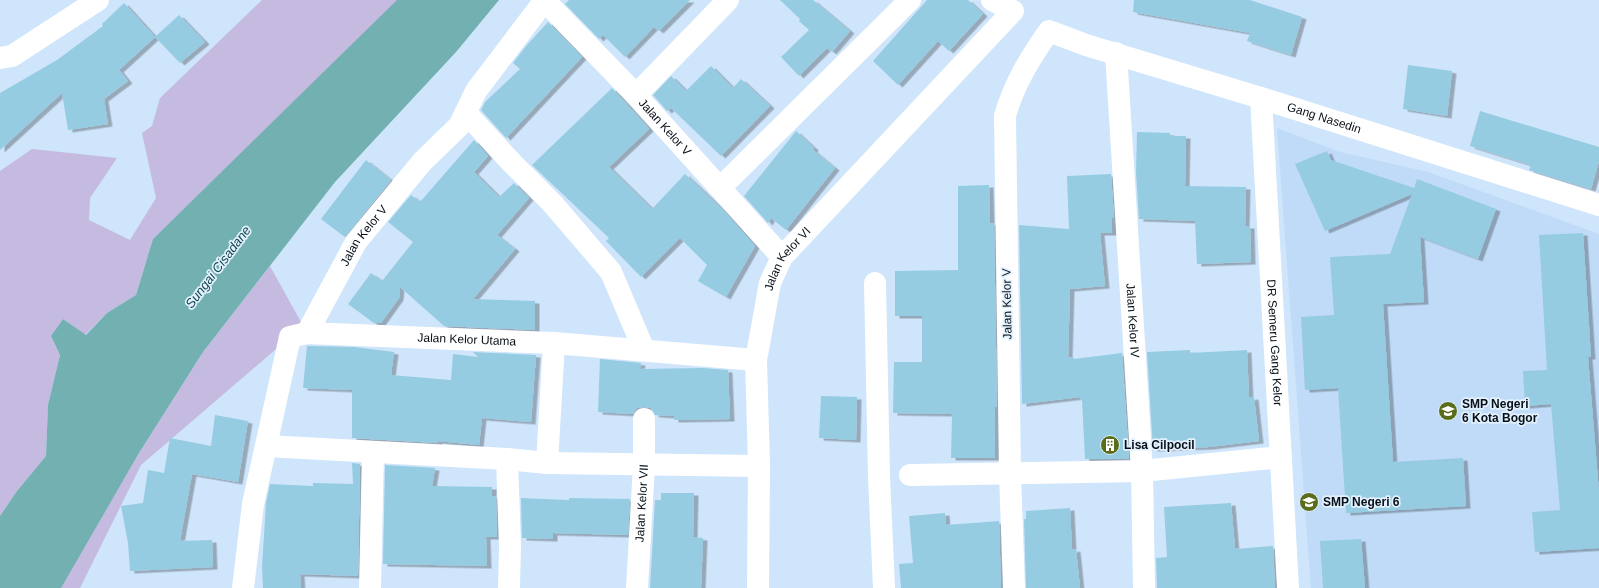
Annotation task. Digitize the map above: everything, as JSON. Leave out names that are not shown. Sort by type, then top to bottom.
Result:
[{"type":"street","points":[[0,58],[12,56],[98,0]]},
{"type":"street","name":"Jalan Kelor V","points":[[307,333],[356,242],[422,162],[459,126],[476,91],[545,0],[636,95],[782,257]]},
{"type":"street","points":[[636,95],[728,0]]},
{"type":"street","points":[[720,188],[910,0]]},
{"type":"street","name":"Jalan Kelor VI","points":[[758,588],[759,466],[756,360],[770,284],[782,257],[1013,11],[992,0]]},
{"type":"street","name":"Jalan Kelor V","points":[[1014,588],[1010,474],[1004,116],[1010,96],[1028,61],[1049,31]]},
{"type":"street","name":"Gang Nasedin","points":[[1049,31],[1086,45],[1261,98],[1599,205]]},
{"type":"street","name":"Jalan Kelor IV","points":[[1116,53],[1142,471],[1144,588]]},
{"type":"street","name":"DR Semeru Gang Kelor","points":[[1261,98],[1288,588]]},
{"type":"street","points":[[466,114],[552,203],[610,272],[644,350]]},
{"type":"street","points":[[875,283],[879,477],[884,588]]},
{"type":"street","name":"Jalan Kelor Utama","points":[[243,588],[252,504],[290,337],[307,333],[554,343],[756,360]]},
{"type":"street","points":[[547,463],[554,343]]},
{"type":"street","name":"Jalan Kelor VII","points":[[637,588],[644,465],[644,419]]},
{"type":"street","points":[[266,446],[507,459],[547,463],[759,466]]},
{"type":"street","points":[[370,588],[373,452]]},
{"type":"street","points":[[910,475],[1142,471],[1281,457]]},
{"type":"street","points":[[507,459],[510,547],[509,588]]},
{"type":"shaded area","points":[[262,0],[398,0],[153,239],[136,295],[107,313],[85,335],[63,319],[51,336],[60,355],[48,405],[46,456],[17,491],[0,516],[0,171],[32,149],[117,158],[90,198],[89,220],[130,240],[156,198],[142,133],[152,126],[160,98]]},
{"type":"shaded area","name":"SMP Negeri 6 Kota Bogor","points":[[1277,128],[1340,152],[1428,172],[1599,234],[1599,588],[1311,588]]},
{"type":"shaded area","points":[[270,266],[307,333],[290,337],[141,465],[80,588],[60,588],[139,453],[203,352]]},
{"type":"water","points":[[397,0],[499,0],[456,52],[335,182],[203,352],[139,453],[61,588],[0,588],[0,516],[17,491],[46,456],[48,405],[60,355],[51,336],[63,319],[86,335],[107,313],[136,295],[153,239]]},
{"type":"building","points":[[569,0],[690,0],[659,31],[654,27],[625,57],[603,35],[599,39],[565,4]]},
{"type":"building","points":[[780,0],[813,0],[850,31],[832,52],[827,48],[799,76],[781,57],[809,30]]},
{"type":"building","points":[[927,0],[968,0],[983,14],[949,51],[938,41],[898,85],[873,61]]},
{"type":"building","points":[[1134,0],[1250,0],[1302,17],[1291,55],[1247,41],[1250,33],[1133,12]]},
{"type":"building","points":[[124,3],[155,37],[119,70],[128,81],[104,99],[108,124],[68,130],[62,93],[0,150],[0,93],[57,60],[103,26],[102,24]]},
{"type":"building","points":[[179,15],[205,42],[180,63],[155,37]]},
{"type":"building","points":[[548,22],[582,57],[506,138],[481,110],[485,102],[520,69],[513,63]]},
{"type":"building","points":[[1408,65],[1452,71],[1447,116],[1403,109]]},
{"type":"building","points":[[711,66],[733,88],[741,79],[770,106],[721,156],[671,108],[667,111],[653,95],[671,76],[686,91]]},
{"type":"building","points":[[612,88],[649,129],[609,167],[652,209],[685,174],[725,212],[755,246],[726,297],[698,281],[707,265],[680,238],[641,277],[606,241],[609,238],[532,165]]},
{"type":"building","points":[[1480,111],[1599,147],[1599,161],[1591,189],[1529,170],[1531,165],[1470,146]]},
{"type":"building","points":[[796,131],[814,148],[813,150],[835,168],[786,230],[771,218],[768,223],[744,196]]},
{"type":"building","points":[[1137,132],[1170,133],[1170,136],[1186,136],[1185,186],[1246,187],[1245,226],[1250,226],[1251,262],[1197,264],[1195,221],[1139,219],[1136,172]]},
{"type":"building","points":[[474,140],[488,156],[474,172],[499,197],[514,183],[529,198],[497,235],[515,249],[473,299],[535,301],[535,330],[444,326],[400,287],[399,298],[381,323],[374,323],[348,304],[371,273],[382,281],[413,242],[388,222],[411,195],[420,202]]},
{"type":"building","points":[[1327,151],[1331,160],[1414,188],[1417,179],[1496,209],[1478,259],[1420,237],[1424,302],[1383,304],[1393,462],[1463,458],[1466,506],[1346,513],[1338,388],[1305,390],[1301,317],[1334,315],[1330,257],[1390,254],[1412,194],[1325,231],[1295,164]]},
{"type":"building","points":[[366,160],[391,180],[345,237],[321,219]]},
{"type":"building","points":[[1111,174],[1114,218],[1112,218],[1112,233],[1100,233],[1105,286],[1070,289],[1068,358],[1073,357],[1074,359],[1122,353],[1129,459],[1085,459],[1082,399],[1080,399],[1080,397],[1022,404],[1019,225],[1069,229],[1067,176]]},
{"type":"building","points":[[989,185],[990,223],[994,223],[997,407],[995,407],[995,458],[951,458],[952,414],[893,413],[894,362],[922,362],[922,316],[895,316],[895,271],[958,270],[958,186]]},
{"type":"building","points":[[1583,233],[1591,357],[1588,357],[1599,493],[1599,548],[1535,552],[1532,512],[1560,510],[1551,404],[1525,406],[1523,371],[1547,370],[1539,235]]},
{"type":"building","points":[[307,346],[354,347],[394,352],[391,375],[451,380],[453,354],[478,357],[473,352],[536,355],[531,422],[482,418],[479,445],[438,441],[438,443],[352,438],[352,390],[303,388]]},
{"type":"building","points":[[1190,350],[1190,353],[1247,350],[1249,398],[1254,397],[1259,441],[1209,447],[1153,449],[1147,352]]},
{"type":"building","points":[[600,359],[641,363],[640,369],[703,368],[728,370],[730,419],[674,420],[674,416],[655,415],[651,408],[644,407],[637,408],[633,414],[598,412]]},
{"type":"building","points":[[821,396],[857,397],[856,440],[819,438]]},
{"type":"building","points":[[215,415],[248,421],[238,482],[192,474],[180,541],[212,540],[213,567],[130,571],[128,543],[121,506],[143,503],[148,470],[164,473],[170,438],[211,446]]},
{"type":"building","points":[[352,463],[360,464],[358,576],[300,574],[301,588],[263,588],[262,567],[266,503],[270,484],[313,486],[313,483],[353,484]]},
{"type":"building","points":[[385,465],[435,468],[432,486],[492,487],[492,496],[496,497],[497,537],[486,537],[487,566],[383,564]]},
{"type":"building","points":[[661,493],[694,493],[693,537],[703,538],[701,588],[650,588],[655,500],[661,500]]},
{"type":"building","points":[[521,498],[569,500],[569,498],[630,499],[628,535],[553,533],[553,539],[522,538]]},
{"type":"building","points":[[1231,503],[1235,549],[1273,546],[1275,588],[1157,588],[1156,558],[1167,557],[1164,507]]},
{"type":"building","points":[[1070,508],[1072,550],[1076,549],[1080,588],[1026,588],[1024,519],[1026,519],[1026,511]]},
{"type":"building","points":[[945,513],[946,525],[999,521],[1001,588],[901,588],[899,564],[913,563],[909,516]]},
{"type":"building","points":[[1361,539],[1365,588],[1323,588],[1320,541]]},
{"type":"waterway","name":"Sungai Cisadane","points":[[293,170],[335,116],[453,0]]},
{"type":"place","name":"SMP Negeri 6 Kota Bogor","points":[[1448,411]]},
{"type":"place","name":"Lisa Cilpocil","points":[[1110,445]]},
{"type":"place","name":"SMP Negeri 6","points":[[1309,502]]}]
